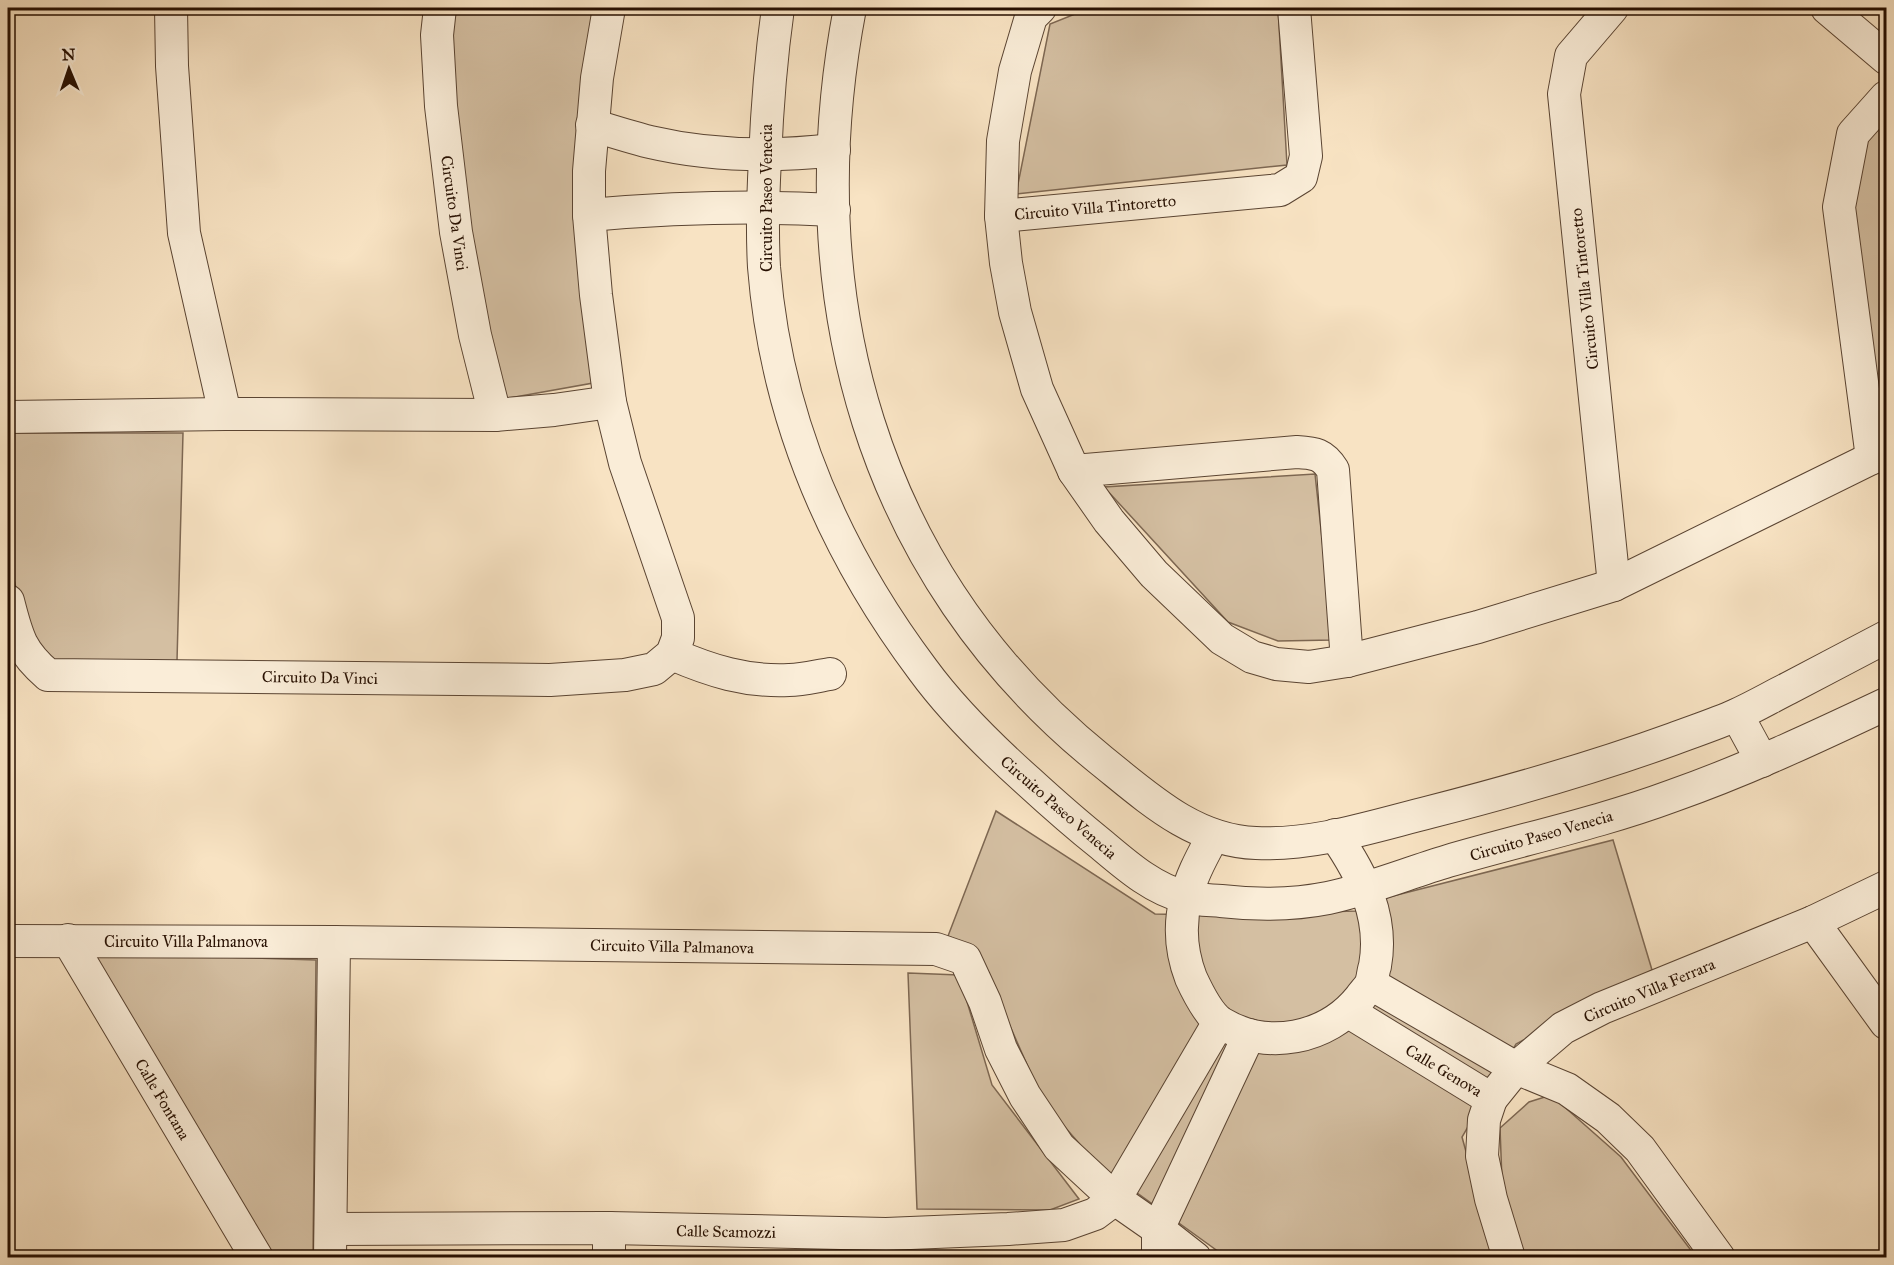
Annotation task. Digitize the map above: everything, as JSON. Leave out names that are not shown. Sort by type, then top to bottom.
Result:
[{"type":"street","points":[[171,8],[172,66],[184,233],[225,414]]},
{"type":"street","name":"Circuito Da Vinci","points":[[440,8],[437,35],[441,106],[456,232],[475,334],[495,415]]},
{"type":"street","points":[[609,8],[597,78],[589,171],[589,215],[596,295],[610,402],[625,463],[678,618],[678,638],[672,654],[710,670],[749,679],[790,680],[830,674]]},
{"type":"street","name":"Circuito Paseo Venecia","points":[[778,8],[767,99],[763,207],[766,277],[773,333],[787,401],[803,452],[834,528],[881,612],[925,674],[984,741],[1061,812],[1128,866],[1157,886],[1186,897],[1274,904],[1325,898],[1366,888],[1449,861],[1567,829],[1670,797],[1762,761],[1887,704]]},
{"type":"street","points":[[850,8],[839,82],[834,150],[834,210],[839,293],[848,350],[865,416],[894,494],[947,592],[982,641],[1031,698],[1077,741],[1175,818],[1213,836],[1252,843],[1290,842],[1335,835],[1518,790],[1624,756],[1737,715],[1887,638]]},
{"type":"street","name":"Circuito Villa Tintoretto","points":[[1040,8],[1031,17],[1016,71],[1004,141],[1001,216],[1015,312],[1037,389],[1074,471],[1109,521],[1154,574],[1222,639],[1252,657],[1276,664],[1309,667],[1347,661],[1478,627],[1614,585],[1880,453],[1839,207],[1853,134],[1887,97]]},
{"type":"street","name":"Circuito Villa Tintoretto","points":[[1001,216],[1280,190],[1301,177],[1306,156],[1294,8]]},
{"type":"street","name":"Circuito Villa Tintoretto","points":[[1612,8],[1571,56],[1564,94],[1614,585]]},
{"type":"street","points":[[1827,8],[1887,58]]},
{"type":"street","points":[[592,125],[650,142],[707,151],[765,155],[834,150]]},
{"type":"street","points":[[589,215],[662,209],[763,207],[834,210]]},
{"type":"street","points":[[8,417],[225,414],[495,415],[610,402]]},
{"type":"street","points":[[1074,471],[1297,452],[1316,453],[1326,459],[1333,470],[1347,661]]},
{"type":"street","name":"Circuito Da Vinci","points":[[8,601],[18,639],[31,660],[48,675],[550,680],[625,675],[654,669],[672,654]]},
{"type":"street","points":[[1737,715],[1762,761]]},
{"type":"street","points":[[1213,836],[1186,897],[1181,935],[1185,963],[1197,993],[1219,1022],[1249,1035],[1275,1039],[1302,1036],[1327,1027],[1349,1012],[1371,984],[1378,951],[1376,922],[1366,888],[1354,863],[1335,835]]},
{"type":"street","name":"Circuito Villa Ferrara","points":[[1491,1099],[1516,1068],[1563,1028],[1602,1008],[1813,922],[1887,887]]},
{"type":"street","points":[[1813,922],[1887,1023]]},
{"type":"street","name":"Calle Fontana","points":[[68,940],[258,1257]]},
{"type":"street","name":"Circuito Villa Palmanova","points":[[8,941],[334,942],[936,949],[950,952],[965,959],[985,1002],[1001,1049],[1025,1096],[1059,1147],[1158,1243],[1195,1257]]},
{"type":"street","points":[[331,1243],[334,942]]},
{"type":"street","points":[[1371,984],[1516,1068],[1567,1089],[1608,1118],[1640,1149],[1719,1257]]},
{"type":"street","name":"Calle Genova","points":[[1349,1012],[1491,1099],[1484,1120],[1482,1156],[1491,1199],[1509,1257]]},
{"type":"street","points":[[1115,1199],[1219,1022]]},
{"type":"street","points":[[1158,1243],[1249,1035]]},
{"type":"street","name":"Calle Scamozzi","points":[[331,1243],[886,1246],[1008,1229],[1064,1225],[1095,1214],[1115,1199]]},
{"type":"shaded area","points":[[455,8],[595,8],[593,383],[504,399],[468,226],[450,50]]},
{"type":"shaded area","points":[[1090,8],[1278,8],[1287,165],[1016,194],[1050,24]]},
{"type":"shaded area","points":[[1886,120],[1886,429],[1881,433],[1851,208],[1861,146]]},
{"type":"shaded area","points":[[8,433],[183,433],[177,661],[51,664],[27,634],[8,555]]},
{"type":"shaded area","points":[[1315,474],[1333,640],[1278,641],[1228,622],[1104,487]]},
{"type":"shaded area","points":[[996,811],[1155,914],[1357,911],[1389,897],[1613,840],[1652,970],[1516,1044],[1462,1137],[1495,1257],[1226,1257],[1097,1164],[1044,1103],[976,949],[948,936]]},
{"type":"shaded area","points":[[94,953],[316,960],[313,1257],[272,1257]]},
{"type":"shaded area","points":[[908,973],[959,975],[992,1085],[1079,1199],[1050,1210],[917,1209]]},
{"type":"shaded area","points":[[1551,1095],[1621,1157],[1696,1257],[1524,1257],[1503,1207],[1500,1128],[1529,1102]]}]
